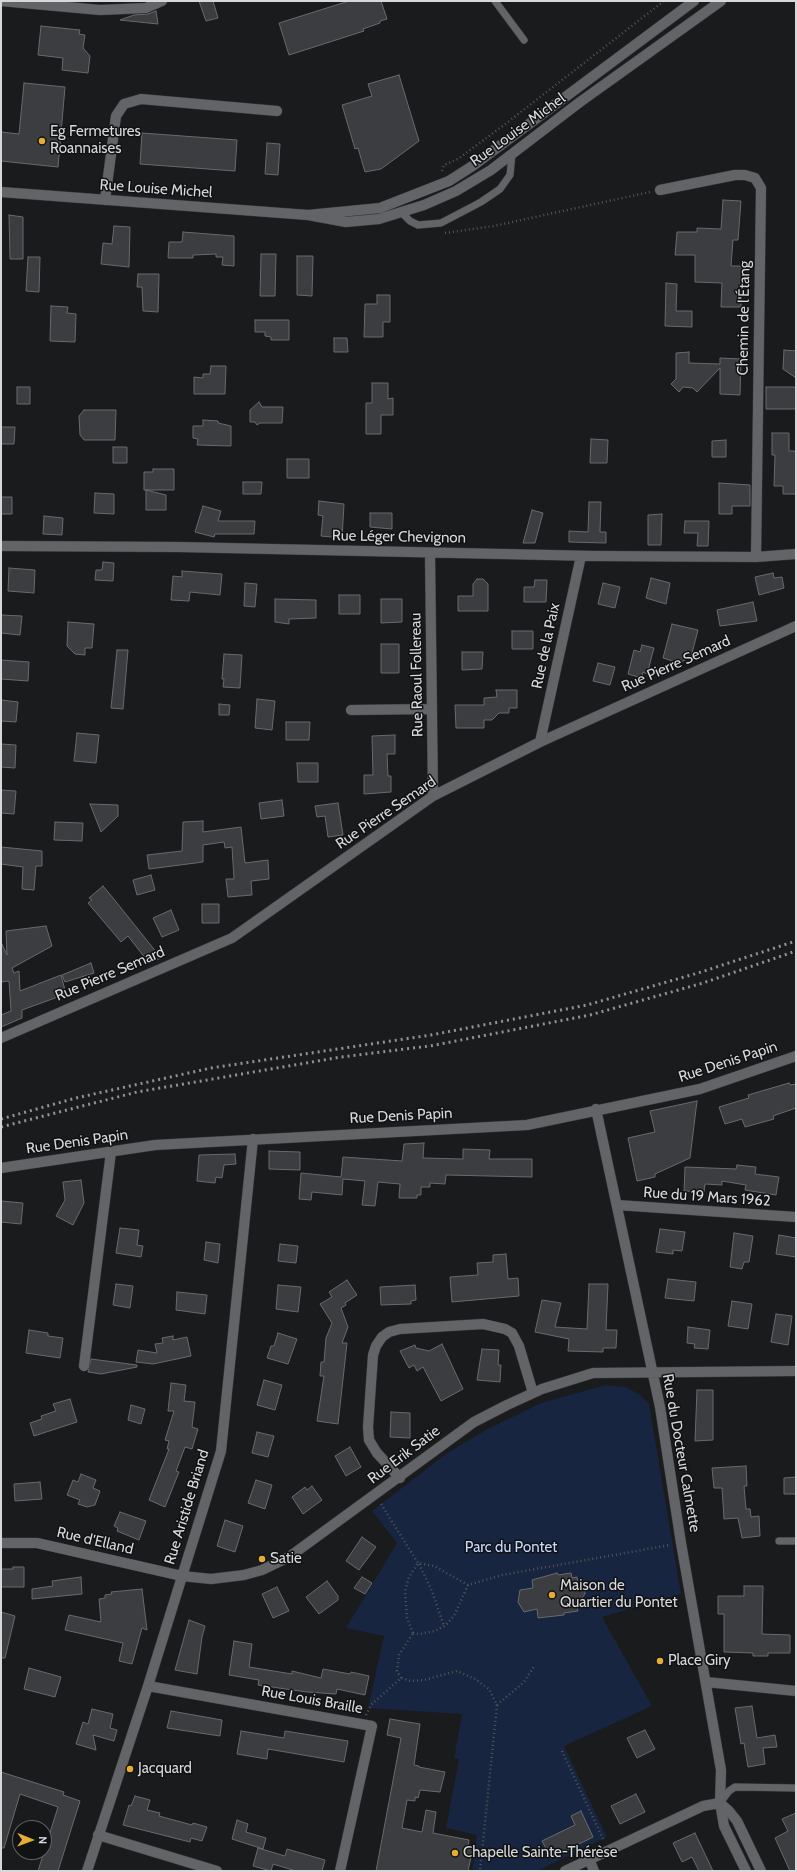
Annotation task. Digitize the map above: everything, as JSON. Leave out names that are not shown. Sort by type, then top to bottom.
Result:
[{"type":"street","points":[[1,1],[100,10],[146,8],[162,1]]},
{"type":"street","name":"Rue Louise Michel","points":[[308,215],[380,208],[448,181],[474,165],[694,1]]},
{"type":"street","name":"Rue Louise Michel","points":[[1,192],[308,215],[346,222],[379,219],[402,213],[456,191],[491,170],[586,98],[720,1]]},
{"type":"street","points":[[105,200],[116,116],[124,104],[141,100],[277,111]]},
{"type":"street","name":"Chemin de l'Étang","points":[[660,190],[735,175],[745,175],[755,178],[761,188],[756,557]]},
{"type":"street","name":"Rue Léger Chevignon","points":[[1,546],[179,546],[581,556],[756,557],[796,554]]},
{"type":"street","name":"Rue Raoul Follereau","points":[[430,553],[433,796]]},
{"type":"street","name":"Rue de la Paix","points":[[540,742],[581,556]]},
{"type":"street","name":"Rue Pierre Semard","points":[[1,1038],[232,938],[433,796],[540,742],[796,626]]},
{"type":"street","points":[[351,710],[432,709]]},
{"type":"street","name":"Rue Denis Papin","points":[[1,1168],[155,1145],[527,1124],[596,1109],[700,1090],[796,1056]]},
{"type":"street","name":"Rue du Docteur Calmette","points":[[596,1109],[660,1407],[681,1543],[721,1770],[720,1804],[724,1826],[746,1871]]},
{"type":"street","name":"Rue Aristide Briand","points":[[87,1871],[148,1686],[221,1451],[253,1139]]},
{"type":"street","points":[[84,1366],[111,1152]]},
{"type":"street","name":"Rue du 19 Mars 1962","points":[[617,1205],[796,1218]]},
{"type":"street","points":[[400,1478],[377,1453],[369,1440],[368,1427],[373,1355],[376,1346],[382,1337],[389,1332],[400,1329],[484,1324],[505,1329],[512,1333],[519,1346],[533,1394]]},
{"type":"street","name":"Rue Erik Satie","points":[[182,1576],[211,1579],[224,1578],[262,1570],[290,1557],[400,1478],[474,1422],[533,1394],[593,1374],[796,1371]]},
{"type":"street","name":"Rue d'Elland","points":[[1,1543],[37,1543],[182,1576]]},
{"type":"street","points":[[706,1682],[796,1691]]},
{"type":"street","name":"Rue Louis Braille","points":[[148,1686],[372,1726],[340,1871]]},
{"type":"street","points":[[565,1871],[703,1806],[720,1804],[729,1811],[737,1821],[761,1871]]},
{"type":"street","points":[[98,1835],[217,1871]]},
{"type":"street","points":[[589,1859],[594,1871]]},
{"type":"lane","points":[[495,1],[524,40]]},
{"type":"lane","points":[[402,213],[410,222],[418,225],[441,223],[481,202],[500,190],[510,175],[512,154]]},
{"type":"lane","points":[[779,1542],[796,1540]]},
{"type":"lane","points":[[720,1804],[732,1788],[735,1787],[796,1788]]},
{"type":"path","points":[[375,1496],[418,1563],[432,1592],[444,1626]]},
{"type":"path","points":[[418,1563],[434,1566],[468,1585],[502,1574],[681,1543]]},
{"type":"path","points":[[413,1633],[407,1618],[404,1591],[409,1577],[418,1563]]},
{"type":"path","points":[[413,1633],[420,1634],[430,1632],[444,1626],[454,1616],[468,1585]]},
{"type":"path","points":[[413,1633],[399,1655],[397,1671],[401,1678],[411,1681],[424,1680],[457,1671],[476,1679],[489,1689],[497,1705],[480,1871]]},
{"type":"path","points":[[497,1705],[524,1682],[535,1665]]},
{"type":"path","points":[[364,1724],[367,1712],[372,1704],[401,1678]]},
{"type":"path","points":[[562,1751],[609,1850]]},
{"type":"green space","name":"Parc du Pontet","points":[[606,1385],[626,1387],[640,1395],[649,1404],[681,1594],[602,1617],[652,1706],[564,1746],[607,1837],[537,1871],[472,1871],[477,1835],[446,1828],[459,1759],[454,1758],[462,1714],[368,1708],[384,1636],[346,1628],[397,1543],[372,1511],[446,1454],[486,1430],[541,1403]]},
{"type":"building","points":[[199,1],[213,1],[218,18],[206,21]]},
{"type":"building","points":[[349,1],[381,1],[387,19],[363,29],[364,31],[289,55],[279,23]]},
{"type":"building","points":[[156,11],[158,24],[120,20],[134,15],[148,14]]},
{"type":"building","points":[[41,26],[80,30],[79,34],[85,35],[83,48],[90,56],[88,73],[62,70],[63,58],[38,55]]},
{"type":"building","points":[[399,75],[419,141],[381,169],[365,172],[358,148],[355,149],[342,105],[372,96],[368,84]]},
{"type":"building","points":[[24,83],[65,87],[58,167],[1,161],[1,132],[19,134]]},
{"type":"building","points":[[142,133],[237,140],[235,171],[140,164]]},
{"type":"building","points":[[267,143],[280,144],[278,175],[265,174]]},
{"type":"building","points":[[723,200],[741,201],[738,240],[733,240],[731,266],[742,266],[741,307],[721,307],[722,283],[695,282],[695,255],[675,255],[677,232],[697,232],[697,228],[721,229]]},
{"type":"building","points":[[9,215],[23,217],[23,259],[10,259]]},
{"type":"building","points":[[114,226],[130,227],[129,267],[101,264],[103,243],[112,244]]},
{"type":"building","points":[[183,232],[234,236],[234,266],[222,265],[223,257],[216,257],[216,254],[193,255],[193,258],[168,258],[169,242],[182,242]]},
{"type":"building","points":[[261,254],[276,254],[275,296],[260,296]]},
{"type":"building","points":[[297,256],[313,256],[312,296],[297,295]]},
{"type":"building","points":[[28,257],[40,257],[39,292],[26,291]]},
{"type":"building","points":[[138,274],[159,274],[158,312],[143,311],[142,287],[137,287]]},
{"type":"building","points":[[666,283],[677,284],[676,311],[692,311],[692,327],[665,326]]},
{"type":"building","points":[[377,295],[390,295],[390,322],[383,322],[383,337],[364,337],[365,304],[377,304]]},
{"type":"building","points":[[51,306],[68,307],[67,313],[76,314],[75,342],[50,341]]},
{"type":"building","points":[[255,320],[289,320],[289,340],[271,340],[271,337],[265,336],[265,332],[255,332]]},
{"type":"building","points":[[334,338],[347,338],[348,352],[334,352]]},
{"type":"building","points":[[784,350],[796,351],[796,378],[783,369]]},
{"type":"building","points":[[689,352],[689,363],[720,364],[720,358],[741,359],[740,395],[720,394],[720,368],[697,392],[693,388],[683,387],[679,392],[671,384],[676,379],[676,353]]},
{"type":"building","points":[[211,366],[226,366],[225,394],[194,394],[194,377],[203,378],[203,374],[210,374]]},
{"type":"building","points":[[372,383],[388,383],[388,399],[393,398],[393,415],[381,415],[381,434],[366,434],[366,403],[372,403]]},
{"type":"building","points":[[17,387],[30,387],[30,404],[17,404]]},
{"type":"building","points":[[766,387],[796,387],[796,409],[766,409]]},
{"type":"building","points":[[259,402],[262,407],[283,407],[282,423],[260,423],[257,425],[255,422],[250,422],[250,410]]},
{"type":"building","points":[[84,410],[116,410],[115,440],[84,440],[80,435],[79,416]]},
{"type":"building","points":[[203,420],[218,421],[218,423],[231,426],[231,446],[197,445],[198,439],[193,438],[193,426],[203,426]]},
{"type":"building","points":[[1,427],[15,427],[14,444],[1,444]]},
{"type":"building","points":[[772,433],[789,433],[789,451],[796,451],[796,494],[783,494],[783,486],[774,486],[775,455],[772,455]]},
{"type":"building","points":[[591,439],[608,440],[607,463],[590,463]]},
{"type":"building","points":[[726,440],[726,457],[712,457],[712,441]]},
{"type":"building","points":[[113,447],[127,447],[127,463],[113,463]]},
{"type":"building","points":[[287,459],[309,459],[309,478],[287,478]]},
{"type":"building","points":[[153,469],[174,469],[174,490],[144,490],[144,472],[153,472]]},
{"type":"building","points":[[243,482],[262,482],[261,494],[243,494]]},
{"type":"building","points":[[719,483],[750,485],[750,506],[732,506],[732,514],[719,514]]},
{"type":"building","points":[[146,490],[166,495],[166,510],[146,510]]},
{"type":"building","points":[[95,493],[114,494],[114,514],[94,513]]},
{"type":"building","points":[[1,497],[12,497],[12,514],[1,514]]},
{"type":"building","points":[[319,501],[344,504],[342,538],[321,536],[323,516],[318,515]]},
{"type":"building","points":[[589,502],[601,502],[600,532],[606,532],[606,543],[569,542],[569,531],[588,532]]},
{"type":"building","points":[[203,506],[221,511],[218,521],[255,521],[254,534],[215,534],[214,537],[195,532]]},
{"type":"building","points":[[532,510],[543,513],[535,543],[523,543]]},
{"type":"building","points":[[370,513],[392,513],[392,529],[370,527]]},
{"type":"building","points":[[662,514],[661,545],[648,545],[648,515]]},
{"type":"building","points":[[44,516],[63,518],[62,535],[43,534]]},
{"type":"building","points":[[685,521],[709,521],[708,546],[697,546],[698,533],[684,533]]},
{"type":"building","points":[[103,562],[114,563],[113,581],[95,580],[96,570],[102,570]]},
{"type":"building","points":[[9,568],[35,570],[34,593],[8,591]]},
{"type":"building","points":[[182,571],[222,574],[220,595],[190,592],[189,601],[171,600],[173,576],[182,577]]},
{"type":"building","points":[[773,573],[774,578],[782,577],[784,588],[759,595],[755,577]]},
{"type":"building","points":[[651,578],[670,583],[666,604],[646,598]]},
{"type":"building","points":[[477,579],[483,579],[488,584],[488,611],[458,611],[458,596],[473,596],[473,584]]},
{"type":"building","points":[[535,580],[547,580],[546,602],[524,602],[524,587],[534,587]]},
{"type":"building","points":[[245,583],[257,584],[255,607],[244,606]]},
{"type":"building","points":[[603,583],[620,587],[615,608],[598,604]]},
{"type":"building","points":[[339,595],[360,595],[360,614],[339,614]]},
{"type":"building","points":[[275,599],[316,600],[316,618],[289,619],[289,624],[275,622]]},
{"type":"building","points":[[381,599],[402,599],[402,622],[381,623]]},
{"type":"building","points":[[753,602],[757,621],[720,626],[717,610]]},
{"type":"building","points":[[1,615],[22,616],[20,635],[1,633]]},
{"type":"building","points":[[68,622],[94,624],[92,648],[85,648],[85,655],[75,654],[67,646]]},
{"type":"building","points":[[672,624],[698,630],[691,657],[679,663],[663,658]]},
{"type":"building","points":[[512,631],[533,631],[533,649],[512,649]]},
{"type":"building","points":[[381,644],[399,644],[399,673],[381,673]]},
{"type":"building","points":[[642,645],[654,648],[647,674],[643,672],[642,678],[628,674],[634,650],[640,652]]},
{"type":"building","points":[[117,650],[128,650],[123,709],[111,708]]},
{"type":"building","points":[[462,652],[483,652],[482,669],[462,670]]},
{"type":"building","points":[[224,654],[242,655],[240,688],[223,687],[224,679],[222,679]]},
{"type":"building","points":[[1,660],[29,662],[28,681],[1,679]]},
{"type":"building","points":[[598,663],[615,667],[610,685],[593,681]]},
{"type":"building","points":[[496,690],[517,690],[517,708],[509,708],[509,713],[499,713],[492,720],[484,720],[484,728],[456,728],[455,705],[484,705],[484,698],[497,697]]},
{"type":"building","points":[[257,699],[275,701],[272,730],[255,728]]},
{"type":"building","points":[[1,700],[18,702],[16,722],[1,721]]},
{"type":"building","points":[[219,704],[230,705],[229,715],[219,715]]},
{"type":"building","points":[[286,722],[310,722],[309,740],[286,740]]},
{"type":"building","points":[[77,733],[99,735],[96,763],[74,761]]},
{"type":"building","points":[[395,735],[395,754],[387,754],[388,776],[391,776],[391,792],[364,794],[364,775],[373,775],[372,736]]},
{"type":"building","points":[[1,744],[16,745],[15,768],[1,767]]},
{"type":"building","points":[[297,763],[318,763],[318,782],[298,782]]},
{"type":"building","points":[[1,790],[16,791],[14,814],[1,813]]},
{"type":"building","points":[[282,800],[284,816],[261,819],[259,803]]},
{"type":"building","points":[[338,803],[343,835],[328,837],[325,816],[317,817],[315,806]]},
{"type":"building","points":[[90,804],[118,805],[118,816],[101,832]]},
{"type":"building","points":[[203,821],[203,832],[241,827],[245,863],[268,860],[269,879],[251,881],[252,895],[228,897],[226,879],[234,879],[232,847],[225,848],[224,842],[203,845],[203,862],[149,869],[147,855],[182,851],[183,822]]},
{"type":"building","points":[[55,822],[83,823],[82,841],[54,840]]},
{"type":"building","points":[[1,847],[42,851],[42,866],[36,866],[34,890],[22,889],[23,867],[1,864]]},
{"type":"building","points":[[151,875],[155,890],[137,895],[133,880]]},
{"type":"building","points":[[103,886],[161,958],[149,963],[128,936],[121,942],[88,903],[92,900],[89,898]]},
{"type":"building","points":[[202,904],[219,904],[219,923],[202,923]]},
{"type":"building","points":[[171,910],[179,930],[162,937],[153,918]]},
{"type":"building","points":[[46,926],[52,946],[12,968],[14,973],[19,971],[20,991],[61,975],[66,994],[22,1010],[22,1018],[1,1027],[1,1015],[11,1011],[9,981],[1,982],[1,942],[7,955],[6,931]]},
{"type":"building","points":[[91,963],[94,973],[65,982],[62,975]]},
{"type":"building","points":[[789,1083],[790,1085],[796,1084],[796,1108],[773,1116],[774,1119],[745,1127],[742,1119],[725,1124],[719,1107],[749,1098],[748,1095]]},
{"type":"building","points":[[697,1101],[690,1158],[655,1174],[655,1177],[637,1181],[628,1138],[655,1132],[650,1111]]},
{"type":"building","points":[[424,1143],[423,1158],[463,1159],[463,1149],[490,1150],[489,1159],[532,1159],[532,1177],[446,1175],[445,1184],[430,1183],[430,1187],[421,1187],[421,1195],[417,1195],[417,1198],[399,1198],[400,1184],[378,1182],[375,1206],[362,1205],[365,1181],[343,1179],[342,1195],[312,1192],[311,1200],[299,1199],[301,1173],[341,1177],[343,1157],[402,1161],[404,1144]]},
{"type":"building","points":[[269,1151],[300,1152],[300,1170],[269,1169]]},
{"type":"building","points":[[235,1154],[236,1164],[224,1165],[222,1178],[216,1177],[215,1183],[197,1181],[199,1155]]},
{"type":"building","points":[[737,1165],[756,1167],[755,1174],[779,1177],[776,1195],[745,1190],[746,1185],[722,1181],[722,1185],[705,1184],[704,1192],[684,1191],[685,1167],[736,1169]]},
{"type":"building","points":[[81,1180],[84,1203],[73,1225],[56,1216],[65,1200],[63,1182]]},
{"type":"building","points":[[1,1201],[23,1203],[21,1224],[1,1222]]},
{"type":"building","points":[[120,1228],[139,1230],[137,1245],[143,1246],[141,1257],[116,1253]]},
{"type":"building","points":[[660,1229],[685,1232],[682,1251],[673,1250],[673,1254],[656,1252]]},
{"type":"building","points":[[734,1233],[753,1236],[749,1262],[744,1262],[742,1269],[730,1267]]},
{"type":"building","points":[[779,1235],[796,1238],[796,1257],[776,1254]]},
{"type":"building","points":[[206,1242],[220,1244],[218,1263],[204,1260]]},
{"type":"building","points":[[280,1244],[298,1246],[296,1263],[278,1261]]},
{"type":"building","points":[[506,1254],[508,1279],[518,1278],[519,1296],[452,1302],[450,1277],[478,1275],[477,1263],[493,1262],[493,1255]]},
{"type":"building","points":[[668,1279],[696,1282],[694,1301],[665,1298]]},
{"type":"building","points":[[347,1280],[357,1295],[345,1303],[346,1305],[341,1308],[348,1327],[342,1343],[347,1343],[338,1424],[317,1421],[324,1376],[320,1376],[321,1362],[324,1362],[326,1338],[332,1323],[320,1304],[332,1297],[329,1292]]},
{"type":"building","points":[[116,1284],[133,1286],[130,1308],[113,1305]]},
{"type":"building","points":[[589,1284],[608,1284],[606,1330],[617,1330],[616,1348],[603,1348],[603,1352],[568,1351],[569,1339],[535,1332],[542,1300],[561,1303],[555,1327],[587,1329]]},
{"type":"building","points":[[278,1285],[301,1287],[298,1312],[276,1309]]},
{"type":"building","points":[[415,1285],[416,1300],[411,1301],[411,1304],[381,1305],[380,1287]]},
{"type":"building","points":[[177,1292],[207,1295],[205,1314],[176,1310]]},
{"type":"building","points":[[732,1301],[752,1304],[748,1329],[728,1326]]},
{"type":"building","points":[[776,1314],[792,1316],[788,1345],[771,1342]]},
{"type":"building","points":[[688,1327],[710,1330],[708,1349],[694,1348],[695,1344],[687,1343]]},
{"type":"building","points":[[29,1330],[48,1333],[48,1336],[63,1338],[60,1358],[26,1353]]},
{"type":"building","points":[[278,1333],[297,1339],[288,1364],[267,1358],[271,1346],[274,1346]]},
{"type":"building","points":[[173,1336],[173,1340],[187,1337],[191,1356],[153,1364],[136,1362],[138,1350],[157,1353],[155,1344],[163,1343],[162,1338]]},
{"type":"building","points":[[442,1344],[463,1389],[441,1401],[423,1367],[417,1371],[414,1365],[409,1368],[400,1351],[415,1345],[416,1348],[429,1351]]},
{"type":"building","points":[[482,1349],[499,1350],[498,1365],[501,1365],[500,1382],[477,1380]]},
{"type":"building","points":[[91,1359],[137,1365],[137,1367],[101,1374],[88,1372]]},
{"type":"building","points":[[264,1380],[282,1385],[275,1410],[257,1405]]},
{"type":"building","points":[[171,1383],[186,1385],[184,1401],[195,1402],[192,1427],[198,1429],[192,1449],[185,1447],[176,1471],[179,1472],[165,1507],[149,1500],[169,1449],[167,1449],[169,1441],[165,1440],[174,1411],[168,1411]]},
{"type":"building","points":[[697,1390],[713,1390],[713,1440],[695,1441]]},
{"type":"building","points":[[70,1399],[77,1422],[34,1436],[30,1423],[42,1419],[41,1416],[56,1411],[53,1404]]},
{"type":"building","points":[[131,1405],[145,1409],[141,1424],[128,1420]]},
{"type":"building","points":[[391,1412],[410,1413],[410,1438],[390,1437]]},
{"type":"building","points":[[257,1432],[274,1436],[268,1457],[252,1453]]},
{"type":"building","points":[[350,1447],[361,1467],[346,1476],[335,1456]]},
{"type":"building","points":[[746,1466],[747,1486],[744,1486],[746,1509],[750,1509],[751,1517],[759,1516],[760,1536],[742,1538],[738,1518],[724,1519],[722,1488],[714,1488],[712,1468]]},
{"type":"building","points":[[81,1474],[96,1480],[93,1488],[100,1491],[95,1505],[87,1507],[78,1504],[80,1500],[67,1495],[73,1480],[78,1482]]},
{"type":"building","points":[[796,1477],[796,1494],[784,1494],[784,1478]]},
{"type":"building","points":[[256,1480],[272,1485],[265,1509],[248,1503]]},
{"type":"building","points":[[40,1482],[42,1499],[15,1501],[14,1484]]},
{"type":"building","points":[[312,1486],[322,1500],[303,1514],[292,1497],[305,1487],[307,1490]]},
{"type":"building","points":[[120,1512],[146,1521],[139,1540],[117,1531],[118,1528],[114,1526]]},
{"type":"building","points":[[225,1520],[243,1526],[235,1552],[217,1546]]},
{"type":"building","points":[[362,1537],[376,1547],[359,1570],[346,1561]]},
{"type":"building","points":[[13,1567],[24,1567],[24,1587],[1,1587],[1,1569],[13,1569]]},
{"type":"building","name":"Maison de Quartier du Pontet","points":[[557,1573],[558,1575],[571,1573],[572,1578],[577,1577],[578,1582],[585,1589],[585,1594],[581,1599],[582,1605],[577,1606],[578,1611],[564,1613],[564,1615],[538,1618],[537,1609],[524,1612],[518,1602],[520,1590],[533,1588],[532,1580]]},
{"type":"building","points":[[81,1577],[82,1594],[32,1599],[32,1589],[53,1586],[52,1581]]},
{"type":"building","points":[[362,1577],[372,1583],[365,1594],[354,1588]]},
{"type":"building","points":[[327,1581],[338,1596],[338,1600],[319,1614],[306,1597]]},
{"type":"building","points":[[744,1586],[763,1586],[762,1634],[790,1635],[790,1653],[768,1653],[768,1656],[753,1656],[753,1653],[724,1652],[724,1614],[718,1614],[718,1596],[744,1596]]},
{"type":"building","points":[[277,1587],[289,1611],[273,1618],[262,1594]]},
{"type":"building","points":[[142,1589],[147,1630],[142,1628],[132,1664],[119,1661],[123,1643],[65,1630],[69,1615],[101,1622],[99,1599],[105,1598],[105,1595],[112,1594],[111,1592]]},
{"type":"building","points":[[1,1612],[15,1616],[5,1658],[1,1658]]},
{"type":"building","points":[[189,1620],[205,1626],[197,1674],[175,1670]]},
{"type":"building","points":[[234,1641],[252,1644],[249,1667],[292,1674],[292,1671],[321,1678],[323,1669],[350,1674],[351,1672],[369,1676],[365,1695],[337,1689],[336,1694],[307,1692],[258,1685],[259,1680],[229,1675]]},
{"type":"building","points":[[29,1668],[61,1677],[55,1697],[24,1689]]},
{"type":"building","points":[[752,1706],[757,1738],[775,1735],[777,1747],[763,1748],[765,1764],[748,1767],[744,1743],[741,1744],[735,1708]]},
{"type":"building","points":[[92,1709],[113,1714],[110,1728],[117,1730],[114,1741],[93,1735],[96,1750],[76,1744],[83,1722],[88,1724]]},
{"type":"building","points":[[171,1711],[222,1720],[220,1736],[167,1728]]},
{"type":"building","points":[[390,1719],[420,1724],[414,1765],[445,1772],[440,1792],[420,1790],[418,1798],[415,1797],[415,1801],[407,1800],[402,1828],[422,1832],[426,1810],[436,1812],[433,1833],[469,1840],[468,1847],[473,1848],[468,1871],[376,1871],[401,1738],[387,1735]]},
{"type":"building","points":[[645,1730],[655,1749],[637,1758],[627,1738]]},
{"type":"building","points":[[241,1731],[284,1738],[285,1731],[348,1741],[344,1762],[268,1749],[267,1759],[237,1754]]},
{"type":"building","points":[[1,1772],[64,1792],[63,1795],[80,1801],[58,1871],[38,1871],[41,1860],[52,1860],[52,1826],[58,1807],[20,1794],[4,1848],[1,1848]]},
{"type":"building","points":[[636,1794],[645,1812],[620,1824],[611,1806]]},
{"type":"building","points":[[135,1796],[150,1800],[147,1810],[160,1813],[159,1816],[192,1825],[193,1823],[207,1827],[202,1841],[191,1838],[190,1842],[123,1825],[129,1805],[131,1806]]},
{"type":"building","points":[[581,1811],[593,1837],[551,1858],[542,1841],[575,1825],[571,1816]]},
{"type":"building","points":[[796,1813],[796,1871],[790,1871],[775,1838],[788,1831],[782,1819]]},
{"type":"building","points":[[237,1820],[248,1824],[246,1832],[266,1838],[263,1849],[232,1839]]},
{"type":"building","points":[[695,1833],[713,1871],[699,1871],[692,1857],[682,1862],[673,1843]]},
{"type":"building","points":[[258,1848],[285,1856],[287,1849],[325,1860],[322,1871],[296,1871],[273,1864],[271,1871],[253,1866]]},
{"type":"railway","points":[[1,1119],[76,1098],[211,1068],[431,1035],[587,1005],[698,973],[796,941]]},
{"type":"railway","points":[[1,1127],[137,1092],[341,1057],[430,1046],[590,1015],[703,983],[796,951]]},
{"type":"place","name":"Eg Fermetures Roannaises","points":[[42,141]]},
{"type":"place","name":"Satie","points":[[262,1559]]},
{"type":"place","name":"Maison de Quartier du Pontet","points":[[552,1595]]},
{"type":"place","name":"Place Giry","points":[[660,1661]]},
{"type":"place","name":"Jacquard","points":[[130,1769]]},
{"type":"place","name":"Chapelle Sainte-Thérèse","points":[[455,1853]]}]
